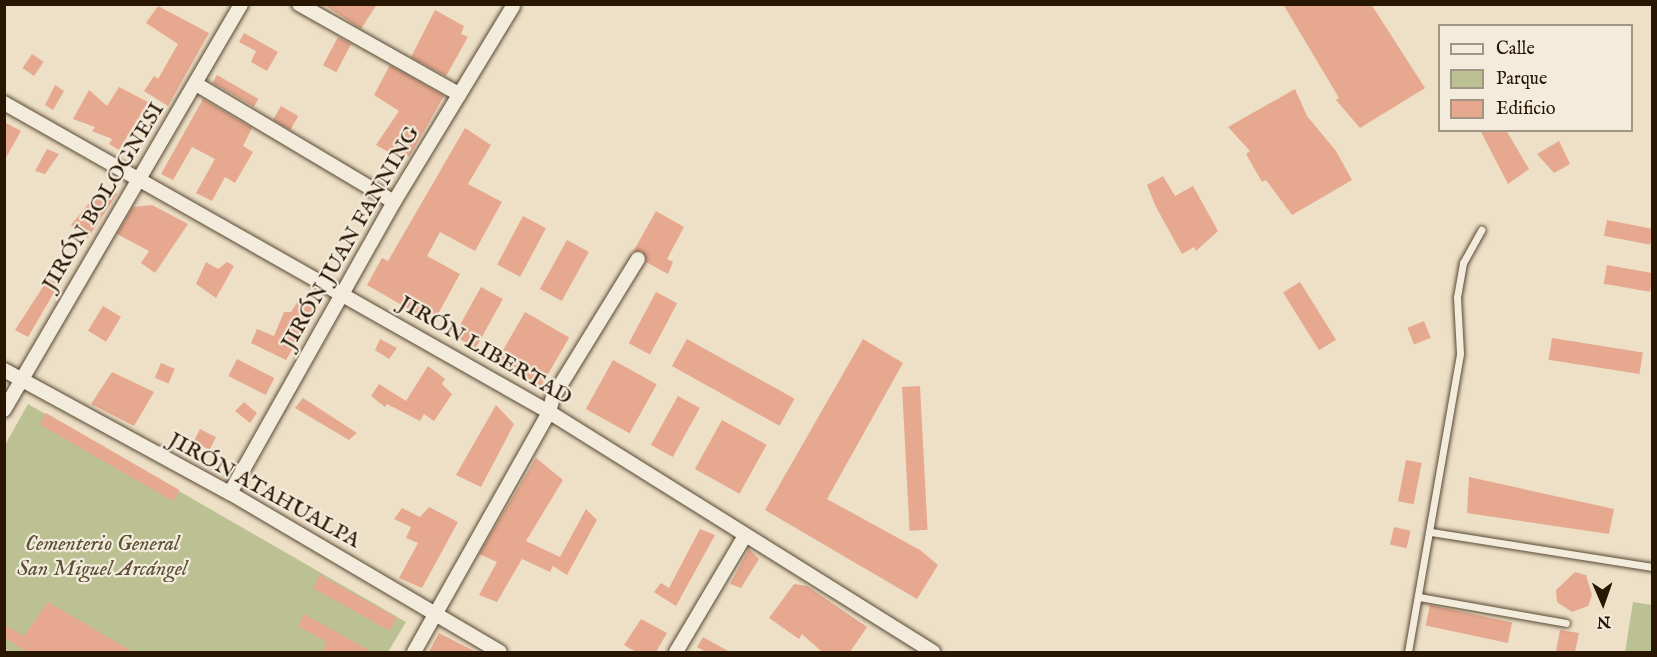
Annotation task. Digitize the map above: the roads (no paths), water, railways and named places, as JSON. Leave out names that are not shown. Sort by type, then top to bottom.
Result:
[{"type":"street","name":"JIRÓN BOLOGNESI","points":[[4,410],[138,175],[196,84],[241,4]]},
{"type":"street","points":[[299,4],[459,94]]},
{"type":"street","name":"JIRÓN JUAN FANNING","points":[[230,493],[394,201],[513,6]]},
{"type":"street","points":[[196,84],[394,201]]},
{"type":"street","name":"JIRÓN LIBERTAD","points":[[4,103],[138,175],[549,412],[933,652]]},
{"type":"street","points":[[414,652],[549,412],[554,397],[638,259]]},
{"type":"street","name":"JIRÓN ATAHUALPA","points":[[4,370],[230,493],[500,652]]},
{"type":"street","points":[[676,652],[745,536]]},
{"type":"lane","points":[[1408,652],[1431,532],[1460,353],[1457,297],[1463,264],[1480,230]]},
{"type":"lane","points":[[1431,532],[1653,567]]},
{"type":"lane","points":[[1419,597],[1566,622]]},
{"type":"park label","name":"Cementerio General San Miguel Arcángel","points":[[102,556]]}]
